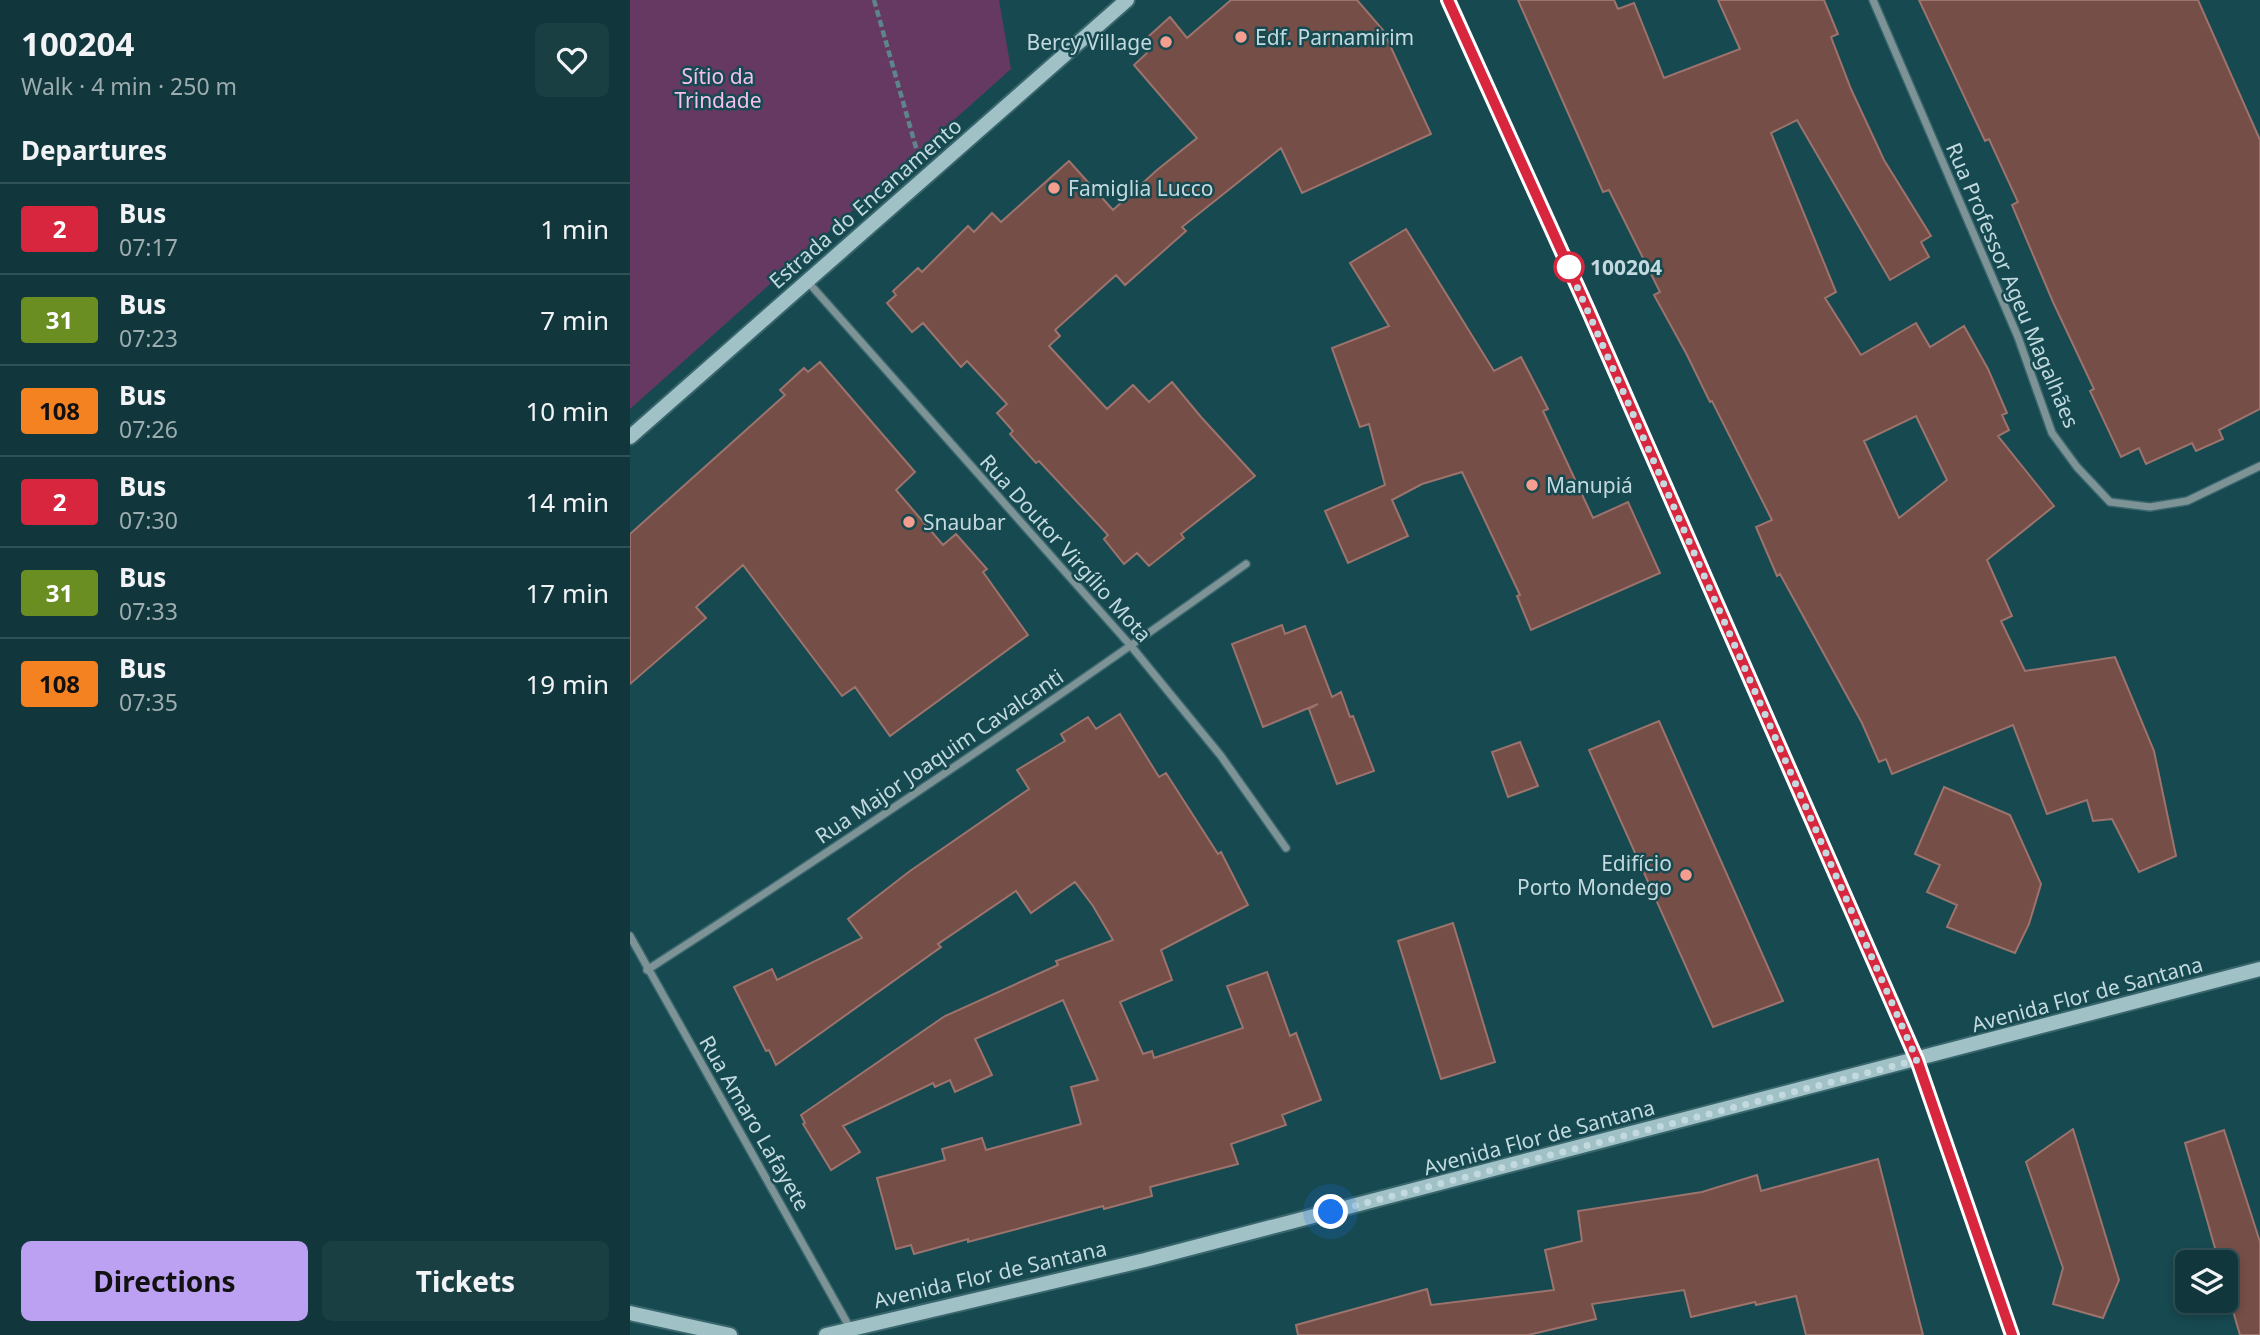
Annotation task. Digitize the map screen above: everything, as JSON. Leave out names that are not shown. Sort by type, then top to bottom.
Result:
[{"type":"main road","name":"Estrada do Encanamento","points":[[630,437],[1127,0]]},
{"type":"main road","name":"Avenida Flor de Santana","points":[[826,1335],[1145,1260],[2260,969]]},
{"type":"main road","points":[[630,1313],[730,1335]]},
{"type":"street","points":[[1448,0],[1589,312],[1917,1060],[2012,1335]]},
{"type":"street","name":"Rua Professor Ageu Magalhães","points":[[1873,0],[2018,337],[2052,433],[2077,467],[2110,502],[2150,507],[2187,501],[2260,466]]},
{"type":"street","name":"Rua Doutor Virgílio Mota","points":[[808,282],[1131,646],[1221,756],[1286,848]]},
{"type":"street","name":"Rua Major Joaquim Cavalcanti","points":[[647,970],[844,842],[1246,564]]},
{"type":"street","name":"Rua Amaro Lafayete","points":[[630,936],[850,1328]]},
{"type":"path","points":[[874,0],[925,178]]},
{"type":"green space","name":"Sítio da Trindade","points":[[630,0],[999,0],[1011,69],[630,409]]},
{"type":"building","points":[[1231,0],[1357,0],[1383,30],[1431,134],[1302,193],[1281,148],[1182,227],[1186,231],[1125,285],[1116,275],[1055,330],[1060,336],[1049,346],[1107,409],[1133,385],[1149,402],[1172,382],[1255,476],[1181,534],[1184,538],[1149,566],[1137,553],[1124,564],[1104,539],[1108,535],[1010,434],[1013,431],[997,413],[1007,404],[967,361],[961,367],[923,323],[912,332],[887,303],[896,295],[893,291],[918,268],[922,272],[968,226],[974,232],[992,213],[1001,222],[1069,161],[1113,210],[1197,138],[1134,65],[1147,53],[1140,44],[1170,17],[1187,38]]},
{"type":"building","points":[[1518,0],[1614,0],[1618,9],[1634,3],[1664,78],[1740,49],[1718,0],[1824,0],[1838,34],[1831,37],[1851,89],[1884,160],[1931,236],[1921,242],[1929,257],[1890,280],[1797,120],[1771,133],[1836,292],[1825,298],[1861,355],[1916,323],[1930,347],[1964,326],[1988,369],[2007,413],[2002,415],[2009,430],[1998,436],[2054,506],[1987,560],[2012,616],[2001,621],[2025,671],[2115,657],[2154,751],[2176,856],[2139,872],[2112,819],[2093,821],[2087,800],[2047,814],[2013,725],[1892,774],[1886,759],[1879,762],[1862,723],[1780,574],[1777,576],[1756,527],[1772,520],[1712,401],[1710,402],[1654,295],[1660,292],[1609,190],[1603,192]],"holes":[[[1916,416],[1947,480],[1899,518],[1864,441]]]},
{"type":"building","points":[[1919,0],[2198,0],[2260,140],[2260,409],[2219,430],[2223,439],[2196,451],[2192,443],[2146,464],[2139,448],[2121,457],[2090,391],[2094,389],[2012,205],[2018,202],[1989,139],[1985,141]]},
{"type":"building","points":[[1406,229],[1494,371],[1521,357],[1548,409],[1543,411],[1593,518],[1628,502],[1660,573],[1531,630],[1517,596],[1520,595],[1462,472],[1422,484],[1392,500],[1408,536],[1348,563],[1325,511],[1385,485],[1369,424],[1360,427],[1332,348],[1389,326],[1350,263]]},
{"type":"building","points":[[820,362],[915,472],[896,490],[943,545],[956,534],[987,569],[983,572],[1028,635],[890,736],[855,687],[842,696],[743,565],[696,607],[706,618],[630,684],[630,534],[785,395],[780,390],[804,368],[808,372]]},
{"type":"building","points":[[1282,625],[1285,634],[1305,626],[1332,697],[1341,692],[1374,771],[1337,784],[1309,709],[1318,704],[1263,727],[1232,644]]},
{"type":"building","points":[[1120,714],[1159,777],[1166,773],[1218,854],[1221,852],[1248,905],[1161,950],[1172,980],[1120,1002],[1143,1054],[1152,1051],[1154,1058],[1243,1028],[1227,986],[1267,972],[1290,1036],[1296,1033],[1321,1100],[1282,1115],[1286,1125],[1231,1144],[1238,1164],[1150,1187],[1152,1196],[914,1254],[911,1245],[896,1249],[877,1178],[945,1160],[942,1149],[982,1138],[986,1150],[1081,1124],[1071,1087],[1098,1080],[1063,1000],[975,1039],[992,1075],[955,1092],[950,1080],[935,1087],[933,1083],[843,1126],[860,1152],[831,1170],[803,1124],[805,1123],[801,1115],[945,1016],[1058,965],[1056,961],[1113,940],[1093,906],[1075,882],[1031,913],[1016,891],[938,944],[941,947],[776,1065],[769,1050],[766,1051],[734,987],[772,969],[777,980],[862,938],[848,919],[910,871],[1029,789],[1017,770],[1065,741],[1061,734],[1088,717],[1096,729]]},
{"type":"building","name":"Edifício Porto Mondego","points":[[1659,721],[1783,1001],[1713,1027],[1589,750]]},
{"type":"building","points":[[1520,742],[1538,786],[1508,797],[1492,752]]},
{"type":"building","points":[[1944,787],[2010,815],[2041,884],[2029,924],[2015,953],[1947,927],[1957,905],[1927,892],[1940,865],[1915,854]]},
{"type":"building","points":[[1453,923],[1495,1062],[1441,1079],[1398,941]]},
{"type":"building","points":[[2073,1129],[2119,1280],[2103,1318],[2053,1304],[2063,1268],[2026,1162]]},
{"type":"building","points":[[2224,1130],[2260,1242],[2260,1335],[2240,1335],[2234,1313],[2238,1313],[2238,1250],[2216,1250],[2185,1143]]},
{"type":"building","points":[[1878,1159],[1923,1335],[1806,1335],[1796,1296],[1756,1305],[1755,1302],[1691,1317],[1684,1290],[1592,1304],[1596,1319],[1528,1335],[1298,1335],[1296,1325],[1427,1289],[1431,1305],[1554,1290],[1545,1250],[1582,1241],[1578,1211],[1702,1192],[1757,1175],[1761,1191]]},
{"type":"bus line","name":"2","points":[[1448,0],[1589,312],[1917,1060],[2012,1335]]},
{"type":"place","name":"Edf. Parnamirim","points":[[1241,37]]},
{"type":"place","name":"Bercy Village","points":[[1166,42]]},
{"type":"place","name":"Famiglia Lucco","points":[[1054,188]]},
{"type":"place","name":"100204","points":[[1569,267]]},
{"type":"place","name":"Manupiá","points":[[1532,485]]},
{"type":"place","name":"Snaubar","points":[[909,522]]},
{"type":"place","name":"Edifício Porto Mondego","points":[[1686,875]]},
{"type":"route","points":[[1331,1212],[1917,1060],[1567,264],[1569,267]]}]
